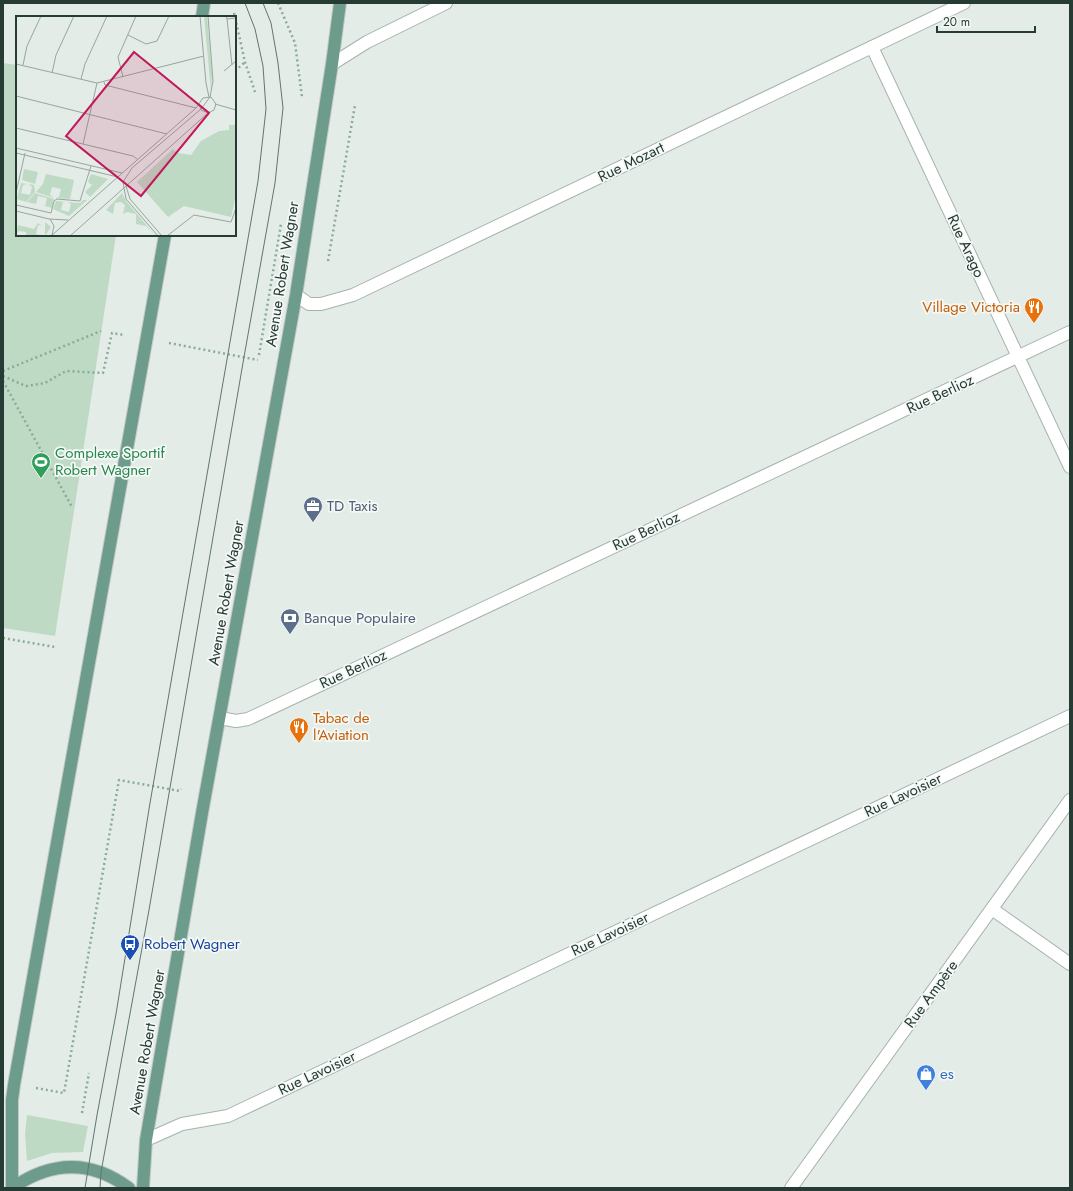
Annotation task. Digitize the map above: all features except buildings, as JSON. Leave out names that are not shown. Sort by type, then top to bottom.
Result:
[{"type":"main road","points":[[202,16],[204,3]]},
{"type":"main road","name":"Avenue Robert Wagner","points":[[143,1188],[146,1140],[202,813],[296,295],[340,3]]},
{"type":"main road","points":[[12,1188],[12,1100],[14,1085],[165,236]]},
{"type":"main road","points":[[12,1188],[29,1177],[48,1170],[67,1166],[88,1168],[101,1172],[118,1180],[129,1188]]},
{"type":"street","points":[[332,64],[367,42],[446,3]]},
{"type":"street","name":"Rue Mozart","points":[[296,295],[309,304],[321,304],[353,295],[964,3]]},
{"type":"street","name":"Rue Arago","points":[[872,47],[1070,467]]},
{"type":"street","name":"Rue Berlioz","points":[[220,718],[236,721],[248,719],[1070,332]]},
{"type":"street","name":"Rue Lavoisier","points":[[146,1140],[182,1124],[228,1116],[1070,716]]},
{"type":"street","name":"Rue Ampère","points":[[791,1188],[1070,800]]},
{"type":"street","points":[[992,909],[1070,964]]},
{"type":"path","points":[[278,3],[295,43],[302,98]]},
{"type":"path","points":[[236,22],[245,62],[255,92]]},
{"type":"path","points":[[236,70],[245,62]]},
{"type":"path","points":[[328,261],[354,105]]},
{"type":"path","points":[[257,368],[282,219]]},
{"type":"path","points":[[3,371],[101,331]]},
{"type":"path","points":[[3,376],[26,386],[45,383],[66,372],[103,373],[112,333],[258,360]]},
{"type":"path","points":[[3,381],[72,507]]},
{"type":"path","points":[[3,638],[55,647]]},
{"type":"path","points":[[64,1093],[119,780],[180,791],[182,783]]},
{"type":"path","points":[[82,1113],[89,1072]]},
{"type":"green space","name":"Complexe Sportif Robert Wagner","points":[[3,63],[16,65],[16,236],[116,236],[55,636],[3,628]]},
{"type":"green space","points":[[27,1115],[88,1126],[83,1152],[52,1153],[27,1161],[25,1134]]},
{"type":"tram line","points":[[85,1188],[258,181],[266,109],[263,66],[255,29],[245,3]]},
{"type":"tram line","points":[[100,1188],[101,1172],[149,910],[275,183],[283,108],[278,63],[271,23],[263,3]]},
{"type":"place","name":"Village Victoria","points":[[1034,324]]},
{"type":"place","name":"Complexe Sportif Robert Wagner","points":[[41,479]]},
{"type":"place","name":"TD Taxis","points":[[313,523]]},
{"type":"place","name":"Banque Populaire","points":[[290,635]]},
{"type":"place","name":"Tabac de l'Aviation","points":[[299,744]]},
{"type":"place","name":"Robert Wagner","points":[[130,961]]},
{"type":"place","name":"es","points":[[926,1091]]}]
